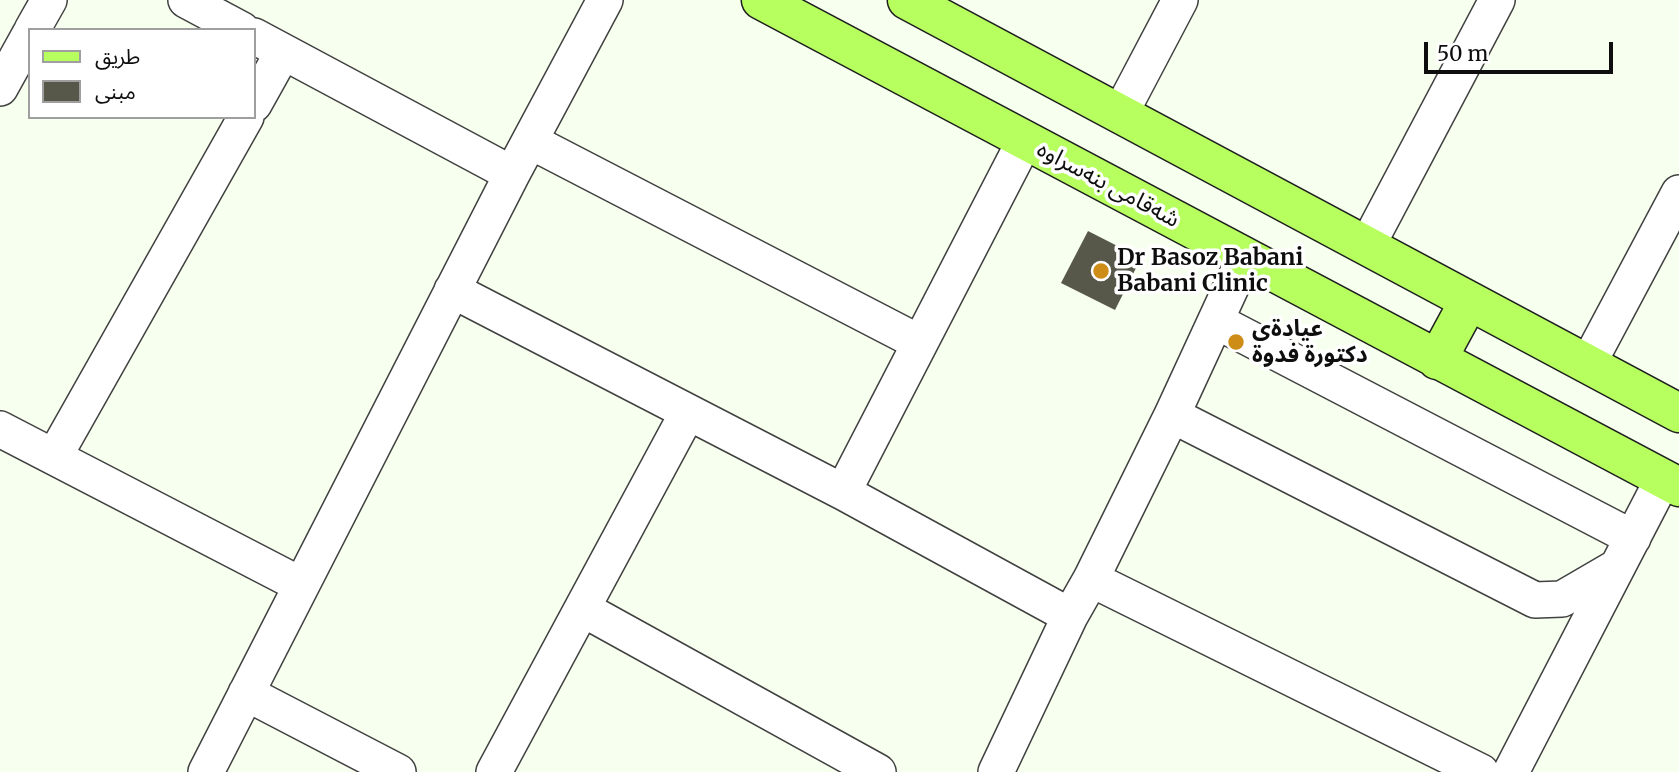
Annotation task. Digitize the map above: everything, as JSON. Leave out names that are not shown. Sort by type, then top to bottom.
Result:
[{"type":"main road","name":"شەقامی بنەسراوە","points":[[761,0],[1671,483]]},
{"type":"main road","points":[[907,0],[1679,413]]},
{"type":"main road","points":[[1437,359],[1469,300]]},
{"type":"street","points":[[33,28],[49,0]]},
{"type":"street","points":[[186,0],[238,28]]},
{"type":"street","points":[[206,772],[452,290],[605,0]]},
{"type":"street","points":[[1120,114],[1180,0]]},
{"type":"street","points":[[1367,246],[1497,0]]},
{"type":"street","points":[[0,88],[28,38]]},
{"type":"street","points":[[256,95],[268,44],[512,174]]},
{"type":"street","points":[[54,457],[245,119]]},
{"type":"street","points":[[843,492],[1025,140]]},
{"type":"street","points":[[530,141],[920,343]]},
{"type":"street","points":[[1588,364],[1679,193]]},
{"type":"street","points":[[996,772],[1070,615],[1091,579],[1172,415],[1245,257]]},
{"type":"street","points":[[452,290],[843,492],[1070,615]]},
{"type":"street","points":[[1216,321],[1625,553]]},
{"type":"street","points":[[494,772],[688,412]]},
{"type":"street","points":[[1172,415],[1535,600],[1562,599],[1625,553]]},
{"type":"street","points":[[0,429],[301,585]]},
{"type":"street","points":[[1511,772],[1625,553],[1671,483]]},
{"type":"street","points":[[1091,579],[1481,772]]},
{"type":"street","points":[[583,609],[878,772]]},
{"type":"street","points":[[246,693],[397,772]]},
{"type":"building","name":"Dr Basoz Babani Babani Clinic","points":[[1088,231],[1141,258],[1115,310],[1061,283]]},
{"type":"place","name":"Dr Basoz Babani Babani Clinic","points":[[1101,271]]},
{"type":"place","name":"عيادةی دكتورة فدوة","points":[[1236,342]]}]
